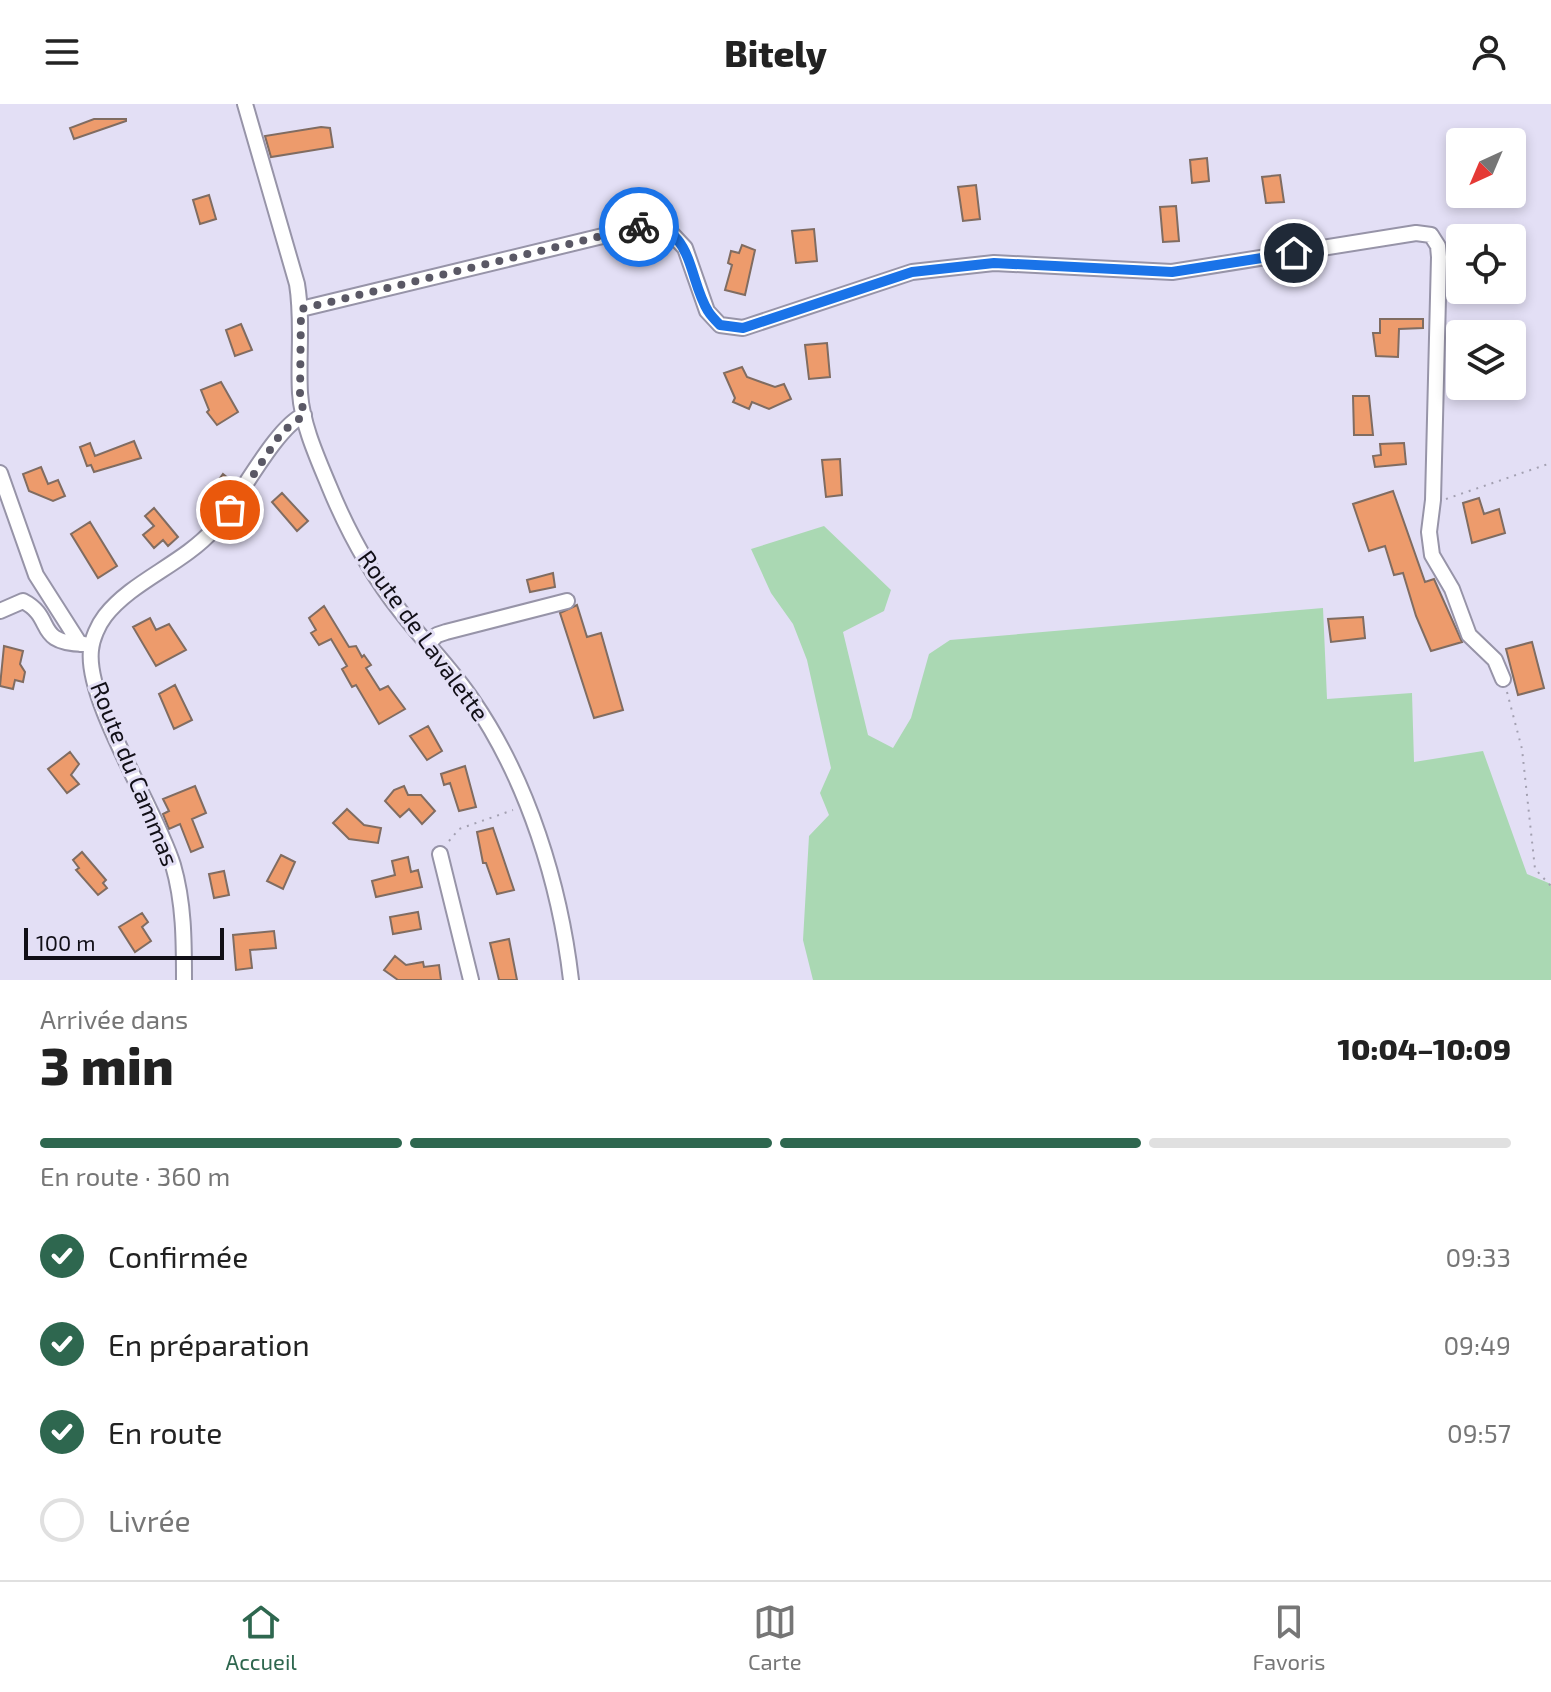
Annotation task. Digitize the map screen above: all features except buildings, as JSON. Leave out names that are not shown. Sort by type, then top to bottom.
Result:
[{"type":"street","name":"Route de Lavalette","points":[[245,104],[297,284],[301,309],[300,394],[304,415],[329,486],[351,532],[392,601],[475,704],[494,735],[526,806],[560,914],[571,980]]},
{"type":"street","points":[[301,309],[644,226],[671,233],[685,248],[707,311],[720,325],[743,328],[912,272],[994,263],[1172,272],[1424,233],[1431,235],[1438,246],[1439,257],[1433,500],[1429,532],[1432,555],[1452,589],[1469,635],[1495,660],[1503,679]]},
{"type":"street","points":[[86,644],[103,618],[118,603],[183,558],[213,531],[282,432],[304,415]]},
{"type":"street","points":[[0,473],[36,575],[86,644]]},
{"type":"street","points":[[0,611],[23,601],[32,605],[53,638],[63,644],[86,644]]},
{"type":"street","points":[[428,644],[437,635],[446,632],[567,601]]},
{"type":"street","name":"Route du Cammas","points":[[86,644],[95,688],[160,828],[180,890],[184,980]]},
{"type":"street","points":[[440,854],[471,980]]},
{"type":"path","points":[[1433,500],[1451,498],[1551,463]]},
{"type":"path","points":[[1503,679],[1522,749],[1535,869],[1551,886]]},
{"type":"path","points":[[440,854],[459,829],[526,806]]},
{"type":"green space","points":[[824,526],[891,590],[884,611],[843,632],[868,735],[893,748],[911,718],[929,654],[950,640],[1323,608],[1327,699],[1412,693],[1414,762],[1483,751],[1527,874],[1551,884],[1551,980],[813,980],[803,940],[809,836],[829,815],[820,793],[831,768],[807,660],[793,624],[771,593],[751,549]]},
{"type":"way so far","points":[[230,510],[282,432],[304,415],[300,394],[301,309],[639,227]]},
{"type":"route","points":[[639,227],[671,233],[685,248],[707,311],[720,325],[743,328],[912,272],[994,263],[1172,272],[1294,253]]}]
